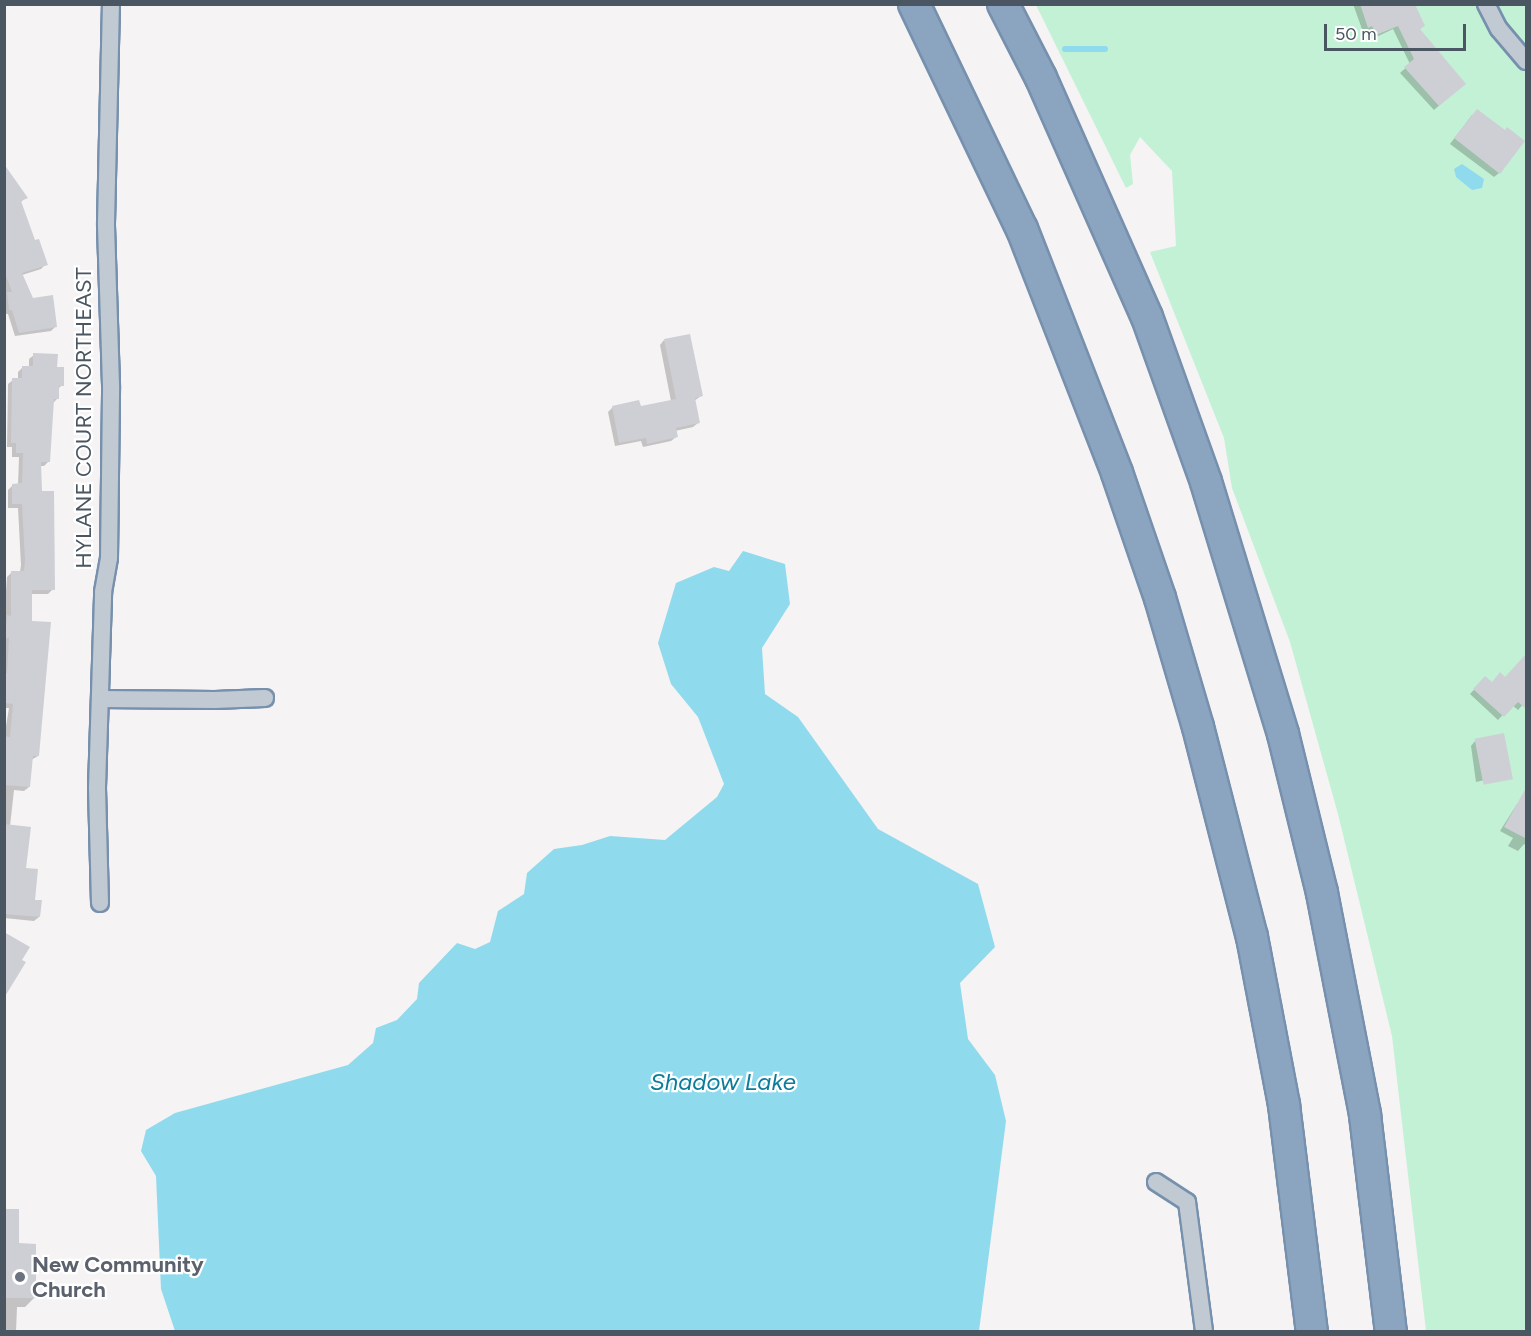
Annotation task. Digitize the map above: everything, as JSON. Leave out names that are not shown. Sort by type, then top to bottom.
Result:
[{"type":"highway","points":[[914,4],[1022,229],[1070,348],[1118,473],[1186,684],[1254,948],[1284,1105],[1312,1332]]},
{"type":"highway","points":[[1003,4],[1046,88],[1146,316],[1206,482],[1277,712],[1322,893],[1365,1115],[1391,1332]]},
{"type":"street","name":"HYLANE COURT NORTHEAST","points":[[100,903],[97,789],[103,592],[109,558],[111,385],[106,223],[111,4]]},
{"type":"street","points":[[1486,4],[1499,29],[1527,61]]},
{"type":"street","points":[[100,699],[265,698]]},
{"type":"street","points":[[1156,1182],[1187,1202],[1204,1332]]},
{"type":"green space","points":[[1036,5],[1526,5],[1526,1331],[1426,1331],[1392,1036],[1338,814],[1290,642],[1232,488],[1224,438],[1150,252],[1176,246],[1172,171],[1140,137],[1130,155],[1133,184],[1126,188]]},
{"type":"water","points":[[1462,164],[1484,179],[1482,188],[1472,190],[1456,177],[1454,169]]},
{"type":"water","name":"Shadow Lake","points":[[743,551],[785,564],[790,604],[762,648],[765,694],[798,717],[878,829],[978,884],[995,947],[960,983],[968,1039],[995,1075],[1006,1121],[979,1331],[175,1331],[161,1289],[156,1176],[141,1151],[146,1130],[175,1113],[348,1065],[373,1043],[376,1028],[397,1020],[417,999],[419,983],[457,943],[475,949],[490,942],[498,911],[524,894],[527,873],[554,849],[582,845],[610,836],[665,840],[717,797],[724,784],[698,717],[671,684],[658,643],[676,583],[714,567],[729,571]]},
{"type":"building","points":[[1360,4],[1415,4],[1425,26],[1420,29],[1466,84],[1439,106],[1404,67],[1414,59],[1398,26],[1376,35],[1372,26],[1368,28]]},
{"type":"building","points":[[1477,109],[1505,130],[1507,127],[1525,141],[1500,174],[1454,138]]},
{"type":"building","points":[[4,164],[28,198],[21,201],[35,240],[39,239],[48,265],[22,273],[33,298],[53,295],[57,327],[19,333],[12,310],[9,310],[7,292],[12,292],[4,270]]},
{"type":"building","points":[[690,334],[703,396],[695,398],[700,423],[676,428],[678,437],[647,444],[646,438],[619,443],[612,406],[639,400],[641,406],[676,399],[664,339]]},
{"type":"building","points":[[33,353],[58,354],[57,367],[64,367],[64,386],[59,386],[59,399],[54,399],[50,462],[41,462],[42,491],[54,491],[55,590],[32,590],[32,621],[51,622],[39,756],[33,756],[30,787],[4,785],[4,736],[10,737],[13,704],[4,703],[4,673],[7,673],[9,638],[5,638],[7,615],[11,616],[11,571],[24,571],[25,560],[22,504],[12,504],[12,484],[22,483],[23,453],[16,453],[16,443],[11,443],[12,378],[22,378],[22,366],[33,366]]},
{"type":"building","points":[[1527,653],[1527,710],[1518,702],[1504,717],[1473,689],[1485,676],[1492,682],[1500,672],[1505,677]]},
{"type":"building","points":[[1504,733],[1513,779],[1484,785],[1475,739]]},
{"type":"building","points":[[1527,786],[1527,839],[1504,827]]},
{"type":"building","points":[[4,824],[31,827],[26,868],[38,869],[35,900],[42,900],[40,917],[4,914]]},
{"type":"building","points":[[4,932],[30,947],[22,960],[26,962],[4,998]]},
{"type":"building","name":"New Community Church","points":[[4,1209],[19,1209],[19,1243],[36,1244],[36,1298],[4,1298]]},
{"type":"waterway","points":[[1065,49],[1105,49]]},
{"type":"place","name":"New Community Church","points":[[20,1277]]}]
